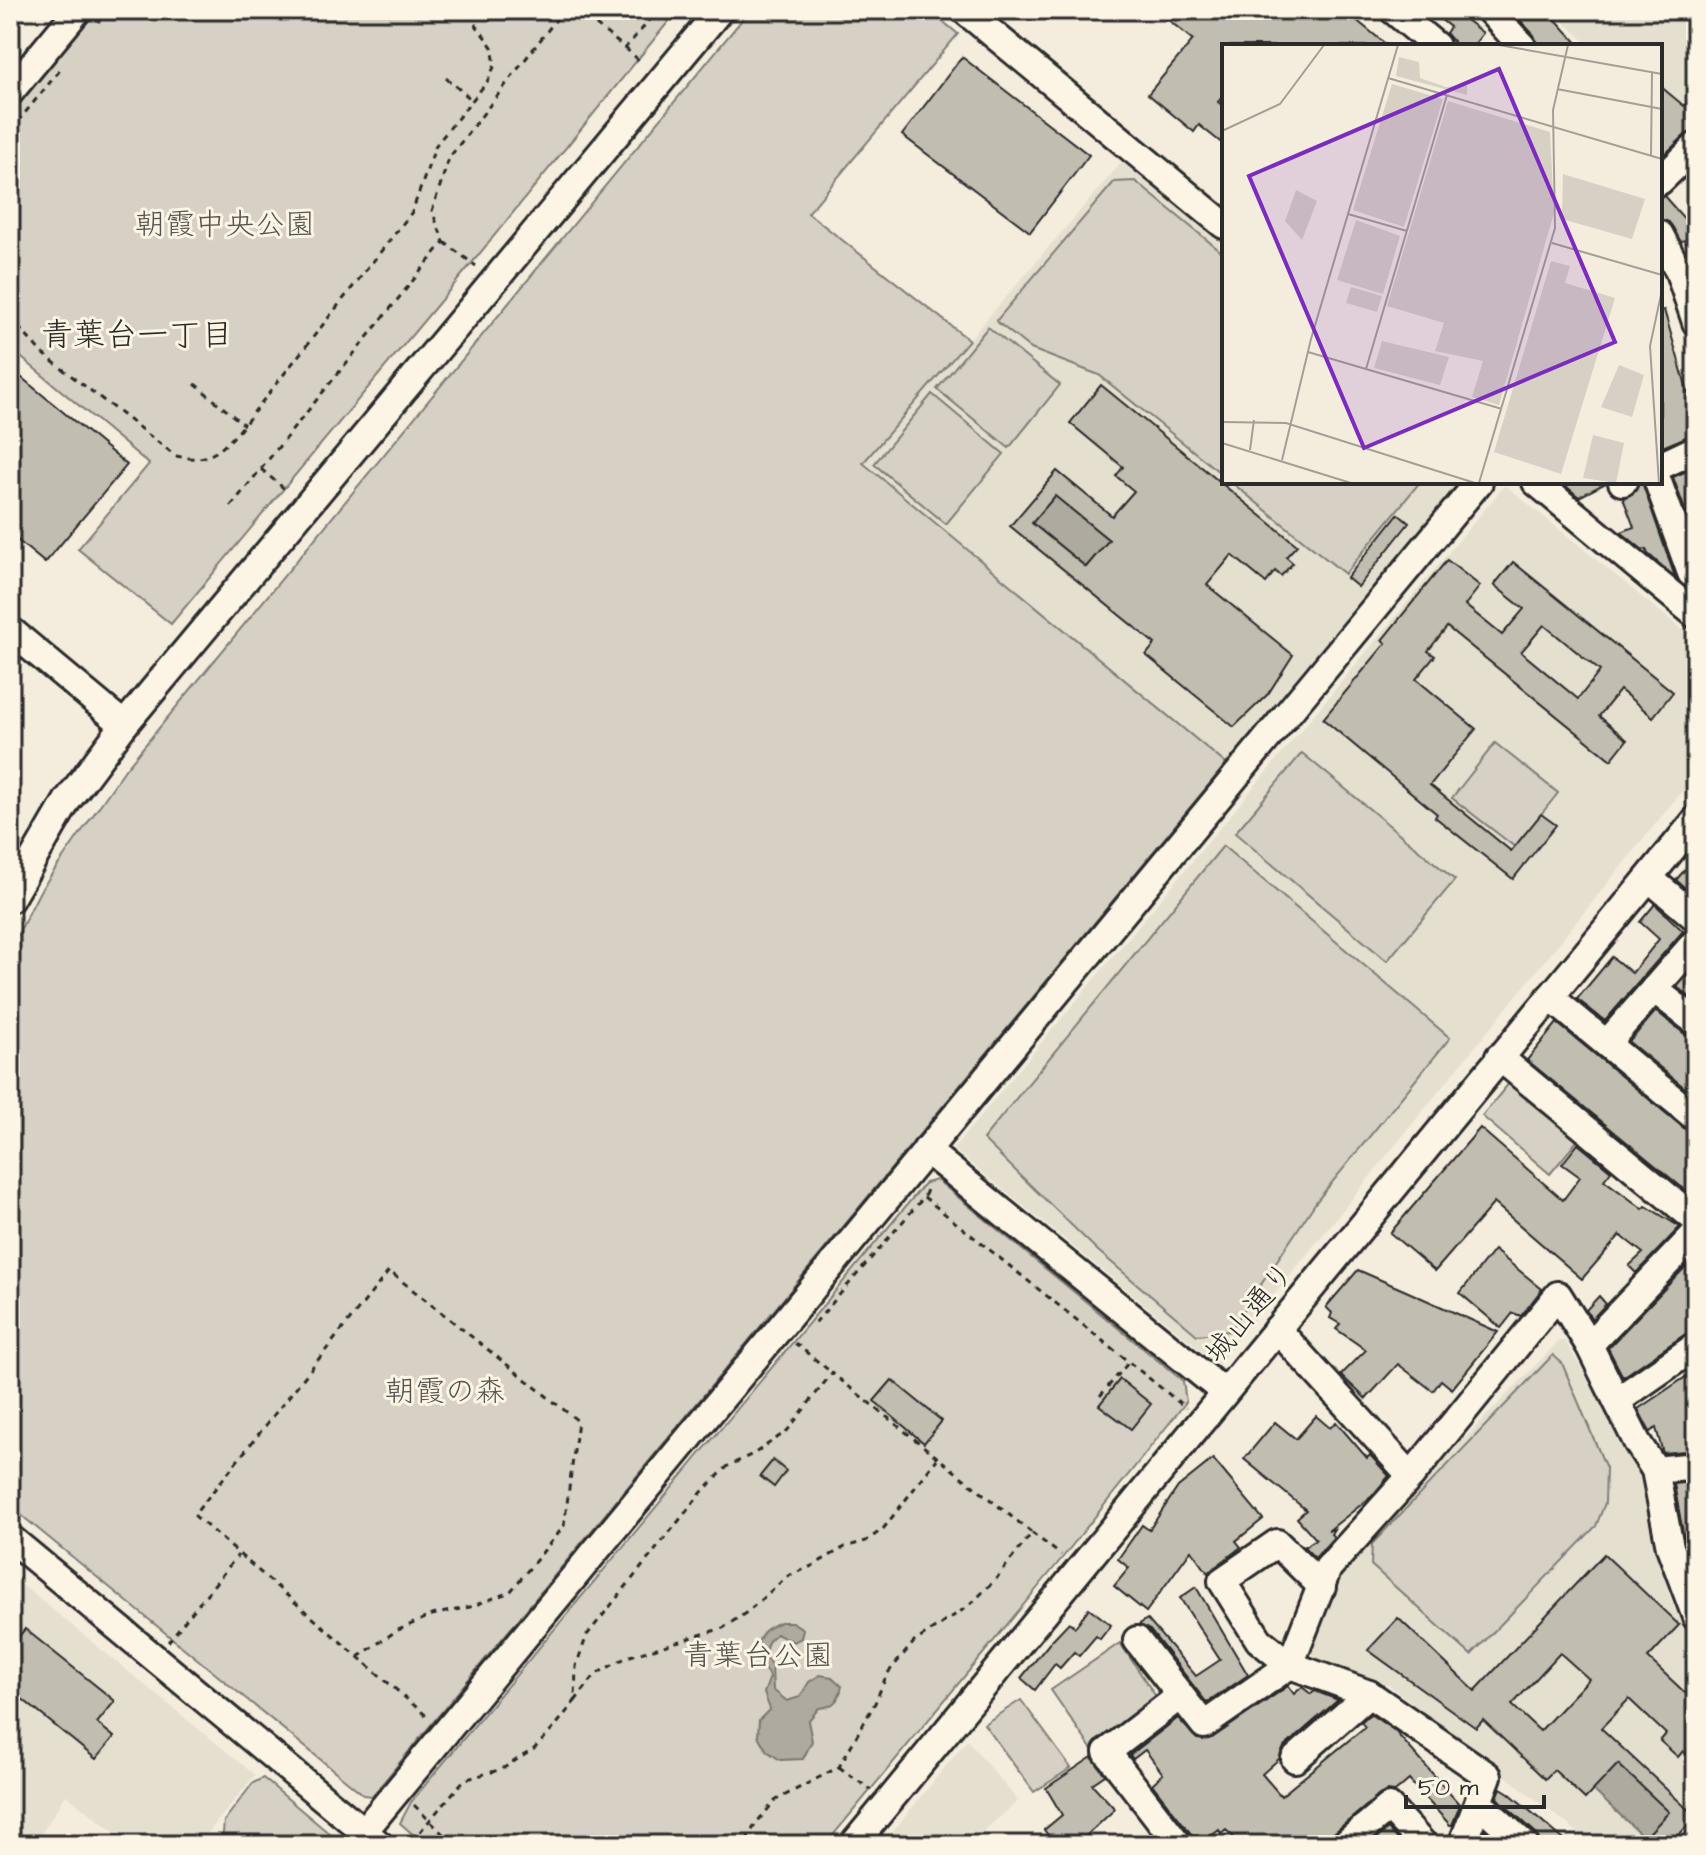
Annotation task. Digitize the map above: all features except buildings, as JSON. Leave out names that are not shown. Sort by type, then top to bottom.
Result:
[{"type":"street","points":[[10,899],[67,801],[124,725],[720,10]]},
{"type":"street","points":[[964,10],[1222,223]]},
{"type":"street","points":[[1393,10],[1434,44]]},
{"type":"street","points":[[1493,11],[1520,44]]},
{"type":"street","points":[[10,92],[88,16]]},
{"type":"street","points":[[1662,179],[1696,146]]},
{"type":"street","points":[[1662,239],[1691,288],[1696,322]]},
{"type":"street","points":[[1662,465],[1696,449]]},
{"type":"street","points":[[10,1538],[372,1838],[930,1162],[1477,484]]},
{"type":"street","points":[[1538,484],[1696,615]]},
{"type":"street","points":[[1659,484],[1691,573],[1696,570]]},
{"type":"street","points":[[10,630],[124,725]]},
{"type":"street","name":"城山通り","points":[[864,1841],[1224,1392],[1696,820]]},
{"type":"street","points":[[1649,878],[1696,918]]},
{"type":"street","points":[[1607,1043],[1696,941]]},
{"type":"street","points":[[1654,989],[1696,1022]]},
{"type":"street","points":[[1550,997],[1696,1118]]},
{"type":"street","points":[[1499,1057],[1696,1220]]},
{"type":"street","points":[[930,1162],[1224,1392]]},
{"type":"street","points":[[1589,1345],[1696,1233]]},
{"type":"street","points":[[1137,1640],[1204,1725],[1290,1665],[1328,1568],[1411,1476],[1558,1295],[1589,1345],[1637,1442],[1655,1470],[1670,1547],[1696,1617]]},
{"type":"street","points":[[1277,1329],[1411,1476]]},
{"type":"street","points":[[1618,1400],[1696,1346]]},
{"type":"street","points":[[1655,1470],[1696,1466]]},
{"type":"street","points":[[1322,1587],[1277,1543],[1222,1581],[1259,1640],[1290,1665],[1369,1694],[1488,1776],[1462,1845]]},
{"type":"street","points":[[1295,1759],[1369,1694]]},
{"type":"street","points":[[1179,1845],[1107,1752],[1180,1696]]},
{"type":"street","points":[[1479,1803],[1525,1845]]},
{"type":"street","points":[[1344,1845],[1389,1807],[1424,1845]]},
{"type":"path","points":[[88,16],[108,10]]},
{"type":"path","points":[[10,318],[43,354],[176,456],[204,458],[220,451],[244,425],[412,212],[436,145],[487,82],[495,65],[492,47],[465,10]]},
{"type":"path","points":[[550,10],[558,17]]},
{"type":"path","points":[[477,267],[444,242],[432,211],[449,158],[564,10]]},
{"type":"path","points":[[577,10],[641,62]]},
{"type":"path","points":[[625,48],[659,10]]},
{"type":"path","points":[[10,131],[69,58]]},
{"type":"path","points":[[446,78],[472,100]]},
{"type":"path","points":[[231,506],[444,242]]},
{"type":"path","points":[[195,384],[244,425]]},
{"type":"path","points":[[261,469],[288,492]]},
{"type":"path","points":[[806,1333],[924,1197],[930,1162]]},
{"type":"path","points":[[924,1197],[1188,1410]]},
{"type":"path","points":[[358,1657],[396,1631],[432,1615],[470,1607],[510,1592],[564,1526],[578,1421],[389,1271],[194,1515],[238,1555],[436,1724]]},
{"type":"path","points":[[789,1337],[1066,1559]]},
{"type":"path","points":[[1100,1396],[1129,1362]]},
{"type":"path","points":[[575,1701],[576,1666],[587,1635],[702,1492],[728,1466],[755,1453],[787,1431],[832,1373]]},
{"type":"path","points":[[412,1841],[464,1780],[502,1769],[534,1749],[596,1674],[627,1657],[723,1628],[756,1605],[788,1576],[845,1547],[866,1541],[883,1529],[937,1458]]},
{"type":"path","points":[[744,1845],[756,1823],[776,1800],[839,1767],[875,1703],[887,1674],[914,1642],[970,1605],[995,1580],[1032,1533]]},
{"type":"path","points":[[168,1642],[238,1555]]},
{"type":"path","points":[[839,1767],[874,1793]]},
{"type":"path","points":[[408,1800],[454,1845]]},
{"type":"shaded area","points":[[1551,10],[1694,10],[1696,89],[1662,122],[1662,44],[1588,44]]},
{"type":"shaded area","points":[[1122,162],[1222,244],[1222,484],[1456,484],[1226,764],[863,463]]},
{"type":"shaded area","points":[[1505,485],[1696,641],[1696,774],[1218,1364],[953,1149]]},
{"type":"shaded area","points":[[1055,496],[1109,540],[1086,567],[1032,523]]},
{"type":"shaded area","points":[[1559,1341],[1565,1341],[1593,1387],[1622,1448],[1644,1476],[1656,1551],[1671,1600],[1696,1653],[1696,1845],[1594,1845],[1389,1685],[1315,1659],[1311,1647],[1343,1568],[1369,1537]]},
{"type":"shaded area","points":[[10,1575],[255,1775],[198,1845],[131,1845],[66,1795],[34,1845],[10,1845]]},
{"type":"shaded area","points":[[781,1622],[792,1622],[803,1629],[801,1638],[794,1642],[776,1634],[768,1642],[764,1656],[772,1666],[773,1690],[787,1701],[800,1697],[809,1682],[820,1675],[832,1677],[842,1686],[835,1702],[819,1708],[808,1721],[812,1741],[803,1759],[780,1760],[767,1751],[758,1736],[759,1720],[770,1709],[764,1693],[770,1677],[755,1656],[756,1650],[765,1631]]},
{"type":"shaded area","points":[[967,1740],[1018,1801],[972,1845],[882,1845]]},
{"type":"shaded area","points":[[1618,1764],[1669,1812],[1645,1838],[1593,1790]]},
{"type":"green space","name":"朝霞中央公園","points":[[86,10],[678,10],[171,624],[78,549],[149,464],[10,348],[10,103]]},
{"type":"green space","name":"朝霞の森","points":[[750,10],[929,10],[958,34],[808,213],[969,340],[863,463],[1226,764],[372,1796],[364,1795],[10,1506],[10,950],[40,891],[126,768]]},
{"type":"green space","points":[[1135,181],[1222,252],[1222,474],[1099,375],[1031,349],[996,321],[1114,182]]},
{"type":"green space","points":[[988,327],[1060,385],[1009,448],[937,389]]},
{"type":"green space","points":[[932,394],[1004,454],[946,524],[874,464]]},
{"type":"green space","points":[[1233,484],[1418,484],[1345,574]]},
{"type":"green space","points":[[1495,743],[1558,793],[1515,847],[1452,798]]},
{"type":"green space","points":[[1302,753],[1455,880],[1387,961],[1235,833]]},
{"type":"green space","points":[[1223,846],[1450,1038],[1316,1202],[1230,1331],[1197,1335],[1097,1250],[983,1139]]},
{"type":"green space","points":[[1514,1077],[1582,1135],[1550,1174],[1482,1116]]},
{"type":"green space","name":"青葉台公園","points":[[937,1180],[1183,1381],[1186,1402],[1183,1406],[1063,1557],[825,1845],[425,1845],[400,1823],[411,1802],[925,1183]]},
{"type":"green space","points":[[1553,1355],[1562,1363],[1606,1468],[1605,1503],[1596,1526],[1471,1655],[1371,1565],[1372,1544]]},
{"type":"green space","points":[[1120,1643],[1161,1704],[1093,1751],[1051,1690]]},
{"type":"green space","points":[[1021,1700],[1071,1768],[1034,1792],[984,1724]]},
{"type":"green space","points":[[263,1778],[343,1845],[222,1845],[224,1821],[253,1783]]},
{"type":"district","name":"青葉台一丁目","points":[[137,334]]}]
